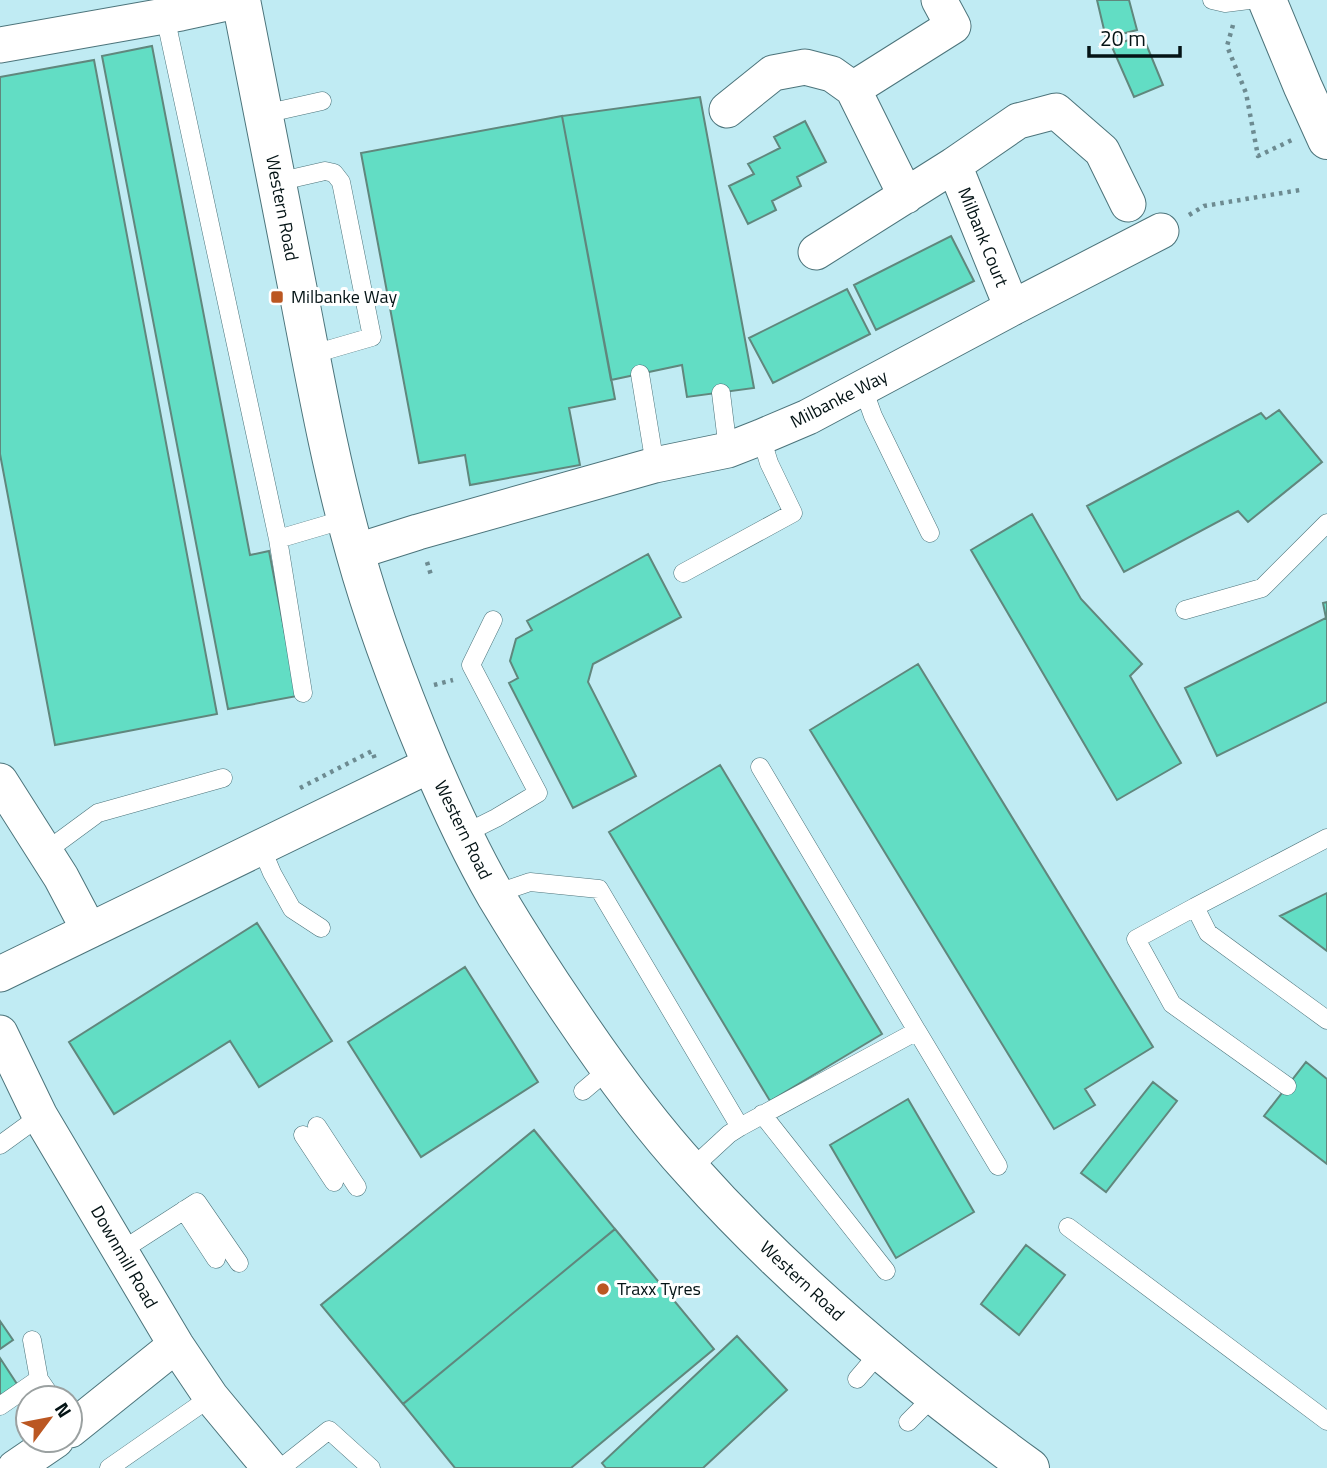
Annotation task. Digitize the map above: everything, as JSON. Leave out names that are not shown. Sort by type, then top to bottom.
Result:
[{"type":"street","points":[[0,45],[157,11],[241,0]]},
{"type":"street","name":"Western Road","points":[[241,0],[329,449],[350,535],[393,668],[443,793],[495,894],[542,971],[596,1080],[690,1170],[779,1261],[868,1365],[935,1395],[969,1424],[1030,1468]]},
{"type":"street","points":[[853,89],[953,26],[939,0]]},
{"type":"street","points":[[1267,0],[1303,87],[1311,139]]},
{"type":"street","points":[[726,110],[773,73],[805,67],[832,74],[853,89],[906,195]]},
{"type":"street","name":"Milbank Court","points":[[816,252],[1018,121],[1056,111],[1102,151],[1128,204]]},
{"type":"street","name":"Milbank Court","points":[[954,165],[1012,308]]},
{"type":"street","name":"Milbanke Way","points":[[350,535],[418,532],[654,465],[728,450],[808,417],[1161,231]]},
{"type":"street","points":[[0,974],[432,764]]},
{"type":"street","points":[[0,781],[61,877],[89,930]]},
{"type":"street","name":"Downmill Road","points":[[0,1033],[40,1116],[176,1345],[211,1397],[270,1468]]},
{"type":"street","points":[[84,1417],[176,1345]]},
{"type":"street","points":[[15,1468],[34,1454]]},
{"type":"lane","points":[[1212,0],[1225,4],[1249,0]]},
{"type":"lane","points":[[157,11],[278,539],[303,693]]},
{"type":"lane","points":[[264,114],[323,101]]},
{"type":"lane","points":[[277,182],[326,171],[334,173],[341,182],[372,337],[310,355]]},
{"type":"lane","points":[[640,374],[654,465]]},
{"type":"lane","points":[[863,387],[873,416],[930,533]]},
{"type":"lane","points":[[720,393],[728,450]]},
{"type":"lane","points":[[683,573],[793,513],[769,463],[761,437]]},
{"type":"lane","points":[[1185,610],[1262,588],[1327,523]]},
{"type":"lane","points":[[278,539],[350,535]]},
{"type":"lane","points":[[464,834],[538,793],[471,665],[493,620]]},
{"type":"lane","points":[[760,767],[998,1166]]},
{"type":"lane","points":[[45,852],[98,813],[223,778]]},
{"type":"lane","points":[[1287,1086],[1172,1004],[1136,939],[1327,838]]},
{"type":"lane","points":[[261,847],[292,909],[321,928]]},
{"type":"lane","points":[[495,894],[530,882],[599,889],[740,1127]]},
{"type":"lane","points":[[1195,907],[1208,933],[1327,1020]]},
{"type":"lane","points":[[690,1170],[740,1127],[917,1031]]},
{"type":"lane","points":[[762,1114],[886,1271]]},
{"type":"lane","points":[[0,1144],[40,1116]]},
{"type":"lane","points":[[334,1182],[310,1131],[357,1187]]},
{"type":"lane","points":[[121,1251],[197,1202],[239,1263]]},
{"type":"lane","points":[[184,1210],[216,1259]]},
{"type":"lane","points":[[1068,1227],[1327,1421]]},
{"type":"lane","points":[[32,1340],[38,1380],[41,1384]]},
{"type":"lane","points":[[0,1406],[38,1380]]},
{"type":"lane","points":[[908,1422],[935,1395]]},
{"type":"lane","points":[[109,1468],[211,1397]]},
{"type":"lane","points":[[281,1468],[329,1430],[371,1468]]},
{"type":"path","points":[[1233,23],[1227,46],[1246,93],[1258,156],[1311,139]]},
{"type":"path","points":[[1161,231],[1204,206],[1300,190]]},
{"type":"building","points":[[1097,0],[1129,0],[1137,30],[1106,38]]},
{"type":"building","points":[[1142,34],[1163,85],[1134,97],[1112,47]]},
{"type":"building","points":[[152,46],[250,555],[269,551],[297,696],[228,709],[102,56]]},
{"type":"building","points":[[94,60],[217,714],[55,745],[0,454],[0,77]]},
{"type":"building","points":[[700,97],[754,388],[687,397],[682,365],[611,380],[562,116]]},
{"type":"building","points":[[562,116],[615,399],[569,408],[580,465],[470,485],[465,455],[419,463],[361,153]]},
{"type":"building","points":[[805,121],[826,162],[797,177],[801,186],[772,201],[776,210],[748,224],[729,186],[754,174],[748,164],[780,148],[774,137]]},
{"type":"building","points":[[951,236],[974,281],[876,330],[854,285]]},
{"type":"building","points":[[847,289],[870,334],[773,383],[749,338]]},
{"type":"building","points":[[1279,410],[1322,462],[1248,522],[1238,511],[1124,572],[1087,506],[1261,413],[1266,419]]},
{"type":"building","points":[[1032,514],[1081,599],[1142,664],[1130,676],[1181,763],[1117,800],[971,550]]},
{"type":"building","points":[[648,554],[681,617],[593,664],[588,682],[636,776],[573,808],[509,683],[518,678],[510,661],[516,639],[532,630],[527,621]]},
{"type":"building","points":[[1327,602],[1327,702],[1217,756],[1185,688],[1326,618],[1323,603]]},
{"type":"building","points":[[918,664],[1153,1047],[1085,1089],[1095,1105],[1054,1129],[810,730]]},
{"type":"building","points":[[720,765],[882,1034],[770,1101],[609,832]]},
{"type":"building","points":[[1327,893],[1327,951],[1280,916]]},
{"type":"building","points":[[257,923],[332,1041],[259,1087],[230,1041],[114,1114],[69,1042]]},
{"type":"building","points":[[465,967],[538,1082],[421,1157],[348,1042]]},
{"type":"building","points":[[1306,1062],[1327,1079],[1327,1164],[1264,1116]]},
{"type":"building","points":[[1153,1082],[1177,1101],[1106,1192],[1081,1173]]},
{"type":"building","points":[[908,1099],[974,1212],[896,1258],[830,1145]]},
{"type":"building","name":"Traxx Tyres","points":[[534,1130],[615,1229],[403,1404],[321,1305]]},
{"type":"building","name":"Traxx Tyres","points":[[615,1229],[714,1349],[571,1468],[455,1468],[403,1404]]},
{"type":"building","points":[[1026,1245],[1065,1275],[1019,1335],[981,1304]]},
{"type":"building","points":[[0,1321],[13,1340],[0,1349]]},
{"type":"building","points":[[737,1336],[787,1390],[703,1468],[606,1468],[602,1463]]},
{"type":"building","points":[[0,1358],[17,1384],[0,1396]]},
{"type":"place","name":"Milbanke Way","points":[[277,297]]},
{"type":"place","name":"Traxx Tyres","points":[[603,1289]]}]
